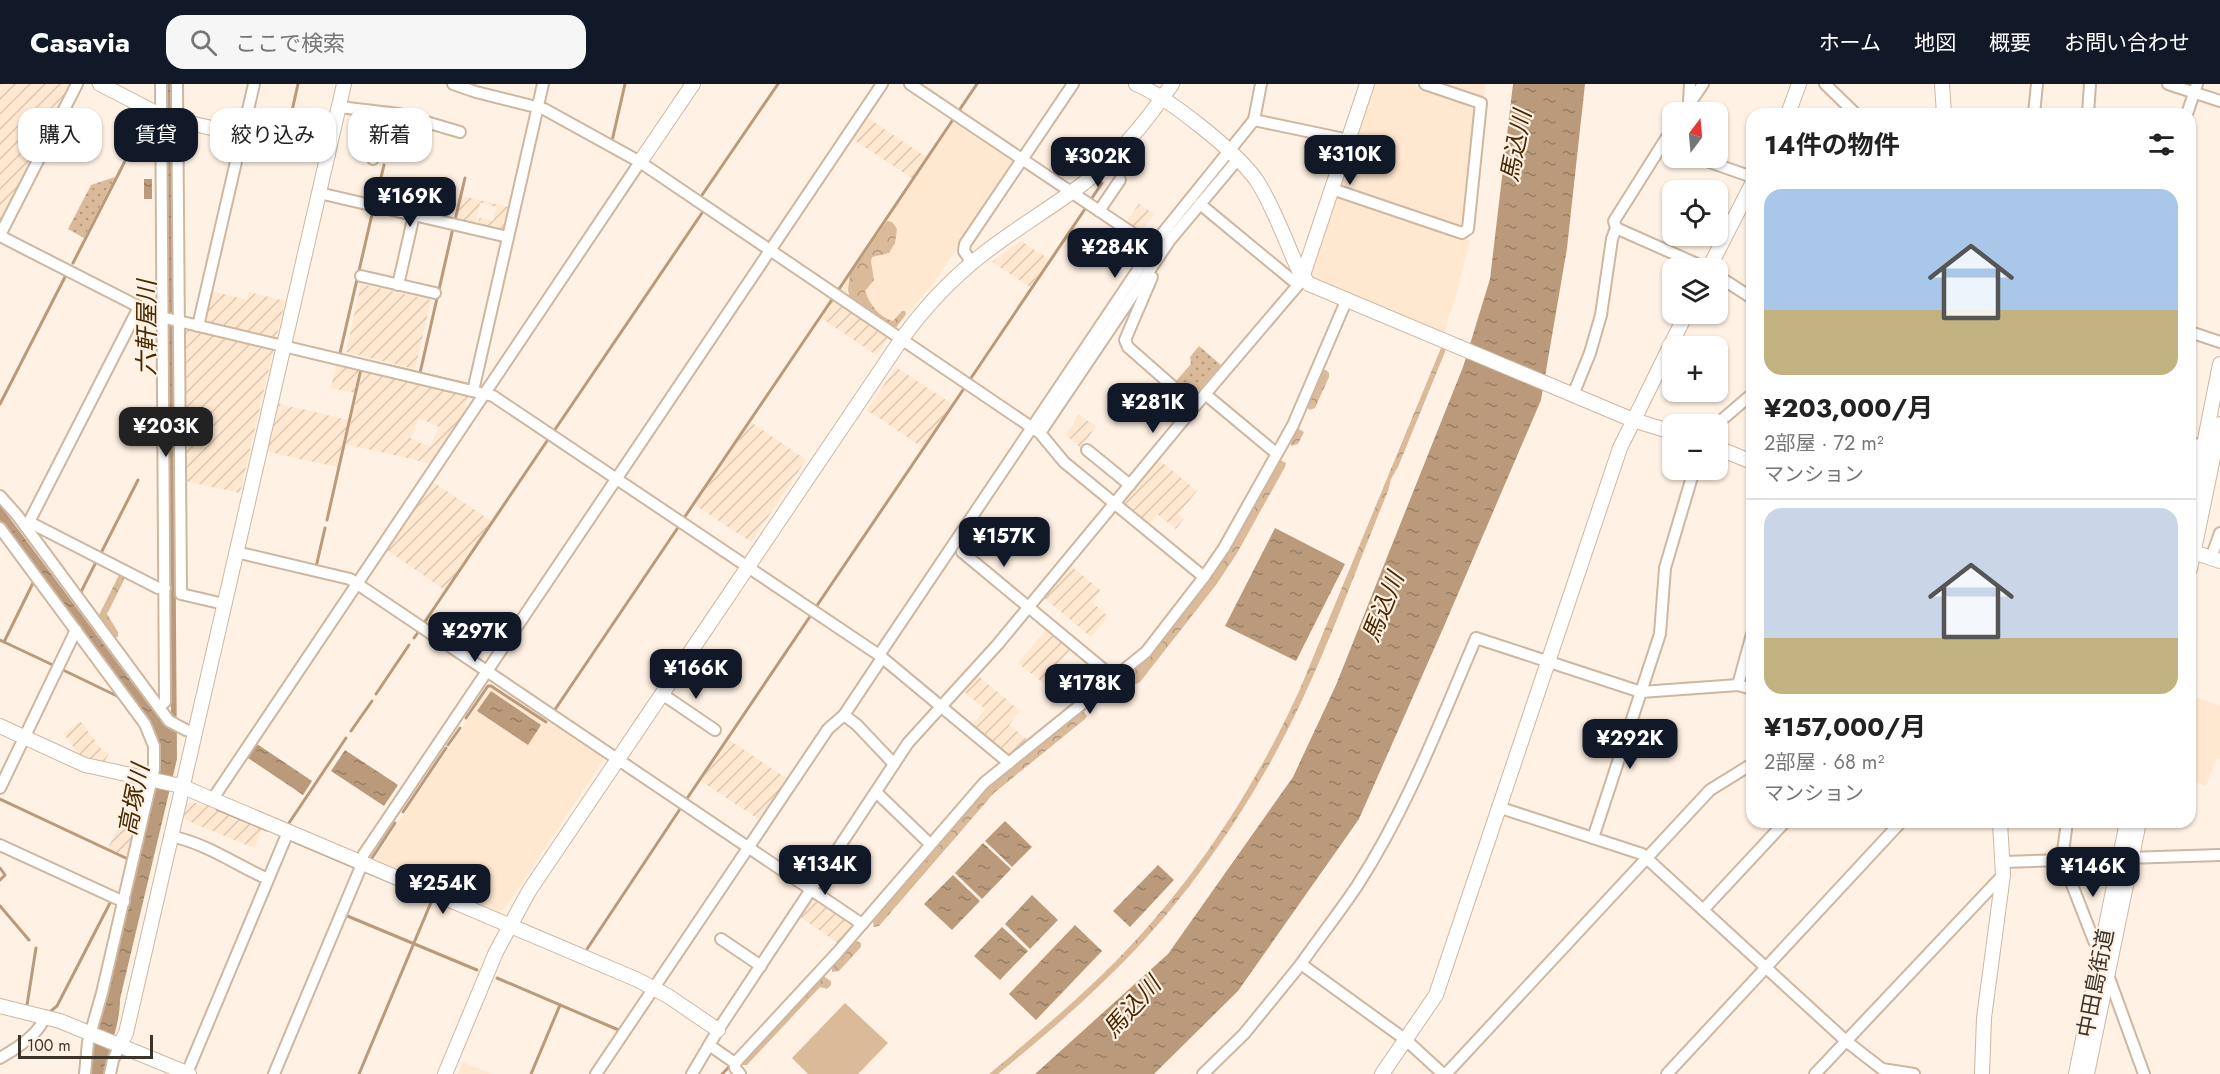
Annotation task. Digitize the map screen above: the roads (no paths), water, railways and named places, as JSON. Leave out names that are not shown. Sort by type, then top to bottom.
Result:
[{"type":"street","points":[[77,84],[0,235],[164,318],[493,396],[880,656],[1009,763]]},
{"type":"street","points":[[100,84],[149,108]]},
{"type":"street","points":[[161,84],[167,108]]},
{"type":"street","points":[[171,108],[177,84]]},
{"type":"street","points":[[248,108],[254,84]]},
{"type":"street","points":[[336,120],[344,84]]},
{"type":"street","points":[[453,84],[472,87],[538,107],[640,162],[1036,431],[1064,462],[1204,577]]},
{"type":"street","points":[[472,391],[543,84]]},
{"type":"street","points":[[212,800],[693,84]]},
{"type":"street","points":[[274,1074],[364,854],[882,84]]},
{"type":"street","points":[[910,84],[1158,250]]},
{"type":"street","points":[[972,263],[964,251],[965,244],[1073,84]]},
{"type":"street","points":[[1136,84],[1162,98],[1233,155],[1251,173],[1262,190],[1300,281]]},
{"type":"street","points":[[445,1074],[509,926],[535,881],[900,340],[934,298],[972,263],[1094,174],[1142,126],[1172,84]]},
{"type":"street","points":[[596,1074],[828,729],[843,715],[880,656],[1150,270],[1158,250],[1200,204],[1233,155],[1254,120],[1261,84]]},
{"type":"street","points":[[1332,189],[1462,233],[1468,230],[1480,103],[1425,84]]},
{"type":"street","points":[[1687,102],[1690,84]]},
{"type":"street","points":[[1691,102],[1703,84]]},
{"type":"street","points":[[1790,108],[1799,84]]},
{"type":"street","points":[[1825,84],[1850,108]]},
{"type":"street","points":[[1942,84],[1944,108]]},
{"type":"street","points":[[2035,108],[2037,84]]},
{"type":"street","points":[[2088,108],[2090,84]]},
{"type":"street","points":[[2168,84],[2196,88],[2220,101]]},
{"type":"street","points":[[692,1074],[718,1030],[908,743],[1029,607],[1300,281],[1349,140],[1364,85]]},
{"type":"street","points":[[2189,108],[2196,88]]},
{"type":"street","points":[[339,107],[348,108]]},
{"type":"street","points":[[1254,120],[1349,140]]},
{"type":"street","points":[[432,124],[460,132]]},
{"type":"street","points":[[1574,395],[1601,315],[1608,283],[1612,239],[1616,228],[1614,221],[1662,154]]},
{"type":"street","points":[[1036,431],[1158,250],[1233,155]]},
{"type":"street","points":[[159,707],[165,702],[164,318],[168,162]]},
{"type":"street","points":[[171,162],[178,321],[181,594],[224,604]]},
{"type":"street","points":[[198,326],[236,162]]},
{"type":"street","points":[[110,1074],[117,1044],[126,1033],[170,836],[178,785],[194,732],[326,162]]},
{"type":"street","points":[[1726,168],[1746,175]]},
{"type":"street","points":[[1099,211],[1120,180]]},
{"type":"street","points":[[319,193],[508,237]]},
{"type":"street","points":[[1712,258],[1746,195]]},
{"type":"street","points":[[1200,204],[1300,281],[1633,420],[1662,429]]},
{"type":"street","points":[[398,285],[414,215]]},
{"type":"street","points":[[1616,228],[1684,258]]},
{"type":"street","points":[[1150,270],[1154,272],[1125,340],[1128,346],[1195,406]]},
{"type":"street","points":[[361,276],[435,293]]},
{"type":"street","points":[[1728,282],[1746,294]]},
{"type":"street","points":[[740,1074],[735,1068],[735,1063],[862,924],[984,783],[1146,652],[1224,548],[1293,425],[1347,299]]},
{"type":"street","points":[[27,524],[139,307]]},
{"type":"street","points":[[1382,1074],[1436,995],[1546,662],[1620,448],[1681,324]]},
{"type":"street","points":[[2196,334],[2220,342]]},
{"type":"street","points":[[2197,444],[2220,364]]},
{"type":"street","points":[[1205,394],[1276,453]]},
{"type":"street","points":[[1728,415],[1746,399]]},
{"type":"street","points":[[2196,534],[2220,424]]},
{"type":"street","points":[[1087,450],[1130,484]]},
{"type":"street","points":[[1728,452],[1746,460]]},
{"type":"street","points":[[1593,838],[1660,634],[1665,568],[1691,480]]},
{"type":"street","points":[[0,496],[27,524],[167,718],[180,727],[194,732]]},
{"type":"street","points":[[27,524],[158,588],[165,588]]},
{"type":"street","points":[[0,528],[149,731],[155,754],[152,780],[124,902],[92,1034],[88,1042],[85,1074]]},
{"type":"street","points":[[2196,553],[2216,559],[2220,533]]},
{"type":"street","points":[[236,552],[350,579],[862,924]]},
{"type":"street","points":[[962,552],[1114,678]]},
{"type":"street","points":[[0,788],[76,630]]},
{"type":"street","points":[[1203,1074],[1244,1034],[1301,964],[1357,885],[1389,830],[1420,768],[1476,638],[1641,692],[1738,685],[1746,687]]},
{"type":"street","points":[[1738,685],[1746,656]]},
{"type":"street","points":[[662,694],[716,730]]},
{"type":"street","points":[[843,715],[894,764]]},
{"type":"street","points":[[0,726],[84,765],[178,785],[654,988],[718,1030]]},
{"type":"street","points":[[1301,964],[1406,1040],[1444,1074],[1710,790],[1746,768]]},
{"type":"street","points":[[876,792],[930,844]]},
{"type":"street","points":[[1498,807],[1642,854],[1880,1072],[1914,1074]]},
{"type":"street","points":[[1703,910],[1779,828]]},
{"type":"street","points":[[1666,1074],[1895,828]]},
{"type":"street","points":[[1982,1074],[1983,1029],[2004,868],[2001,828]]},
{"type":"street","points":[[2066,828],[2062,859],[2094,940],[2101,950]]},
{"type":"street","name":"中田島街道","points":[[2076,1074],[2101,950],[2126,858],[2127,828]]},
{"type":"street","points":[[2087,1074],[2108,975],[2126,858],[2137,828]]},
{"type":"street","points":[[0,1006],[45,1016],[188,1074],[288,832]]},
{"type":"street","points":[[170,836],[233,860],[268,879]]},
{"type":"street","points":[[0,845],[124,902]]},
{"type":"street","points":[[1815,1074],[2004,868],[2062,859],[2220,855]]},
{"type":"street","points":[[721,939],[761,966]]},
{"type":"street","points":[[2108,975],[2144,1074]]},
{"type":"street","points":[[0,1058],[31,1036],[44,1023],[45,1016]]},
{"type":"street","points":[[709,1045],[735,1063]]},
{"type":"water","points":[[166,84],[172,84],[172,108],[166,108]]},
{"type":"water","name":"馬込川","points":[[1513,84],[1585,84],[1567,248],[1541,400],[1359,819],[1238,991],[1154,1074],[1035,1074],[1168,954],[1293,777],[1336,685],[1463,367],[1490,279]]},
{"type":"water","points":[[167,162],[173,162],[177,759],[120,999],[114,1037],[103,1074],[91,1074],[92,1047],[108,996],[161,764],[161,747],[152,724],[0,520],[0,505],[154,712],[168,727],[171,714]]},
{"type":"water","points":[[144,179],[152,179],[152,199],[144,199]]},
{"type":"water","points":[[1275,528],[1345,564],[1296,661],[1225,626]]},
{"type":"water","points":[[491,691],[541,725],[528,745],[477,711]]},
{"type":"water","points":[[257,744],[312,781],[303,795],[248,758]]},
{"type":"water","points":[[345,750],[398,785],[384,806],[331,771]]},
{"type":"water","points":[[1005,821],[1032,847],[1012,867],[985,841]]},
{"type":"water","points":[[983,843],[1011,869],[982,899],[955,873]]},
{"type":"water","points":[[1158,865],[1174,880],[1130,927],[1113,911]]},
{"type":"water","points":[[953,875],[980,901],[952,930],[924,904]]},
{"type":"water","points":[[1032,895],[1058,920],[1030,949],[1005,924]]},
{"type":"water","points":[[1075,925],[1102,951],[1036,1020],[1009,994]]},
{"type":"water","points":[[1002,927],[1028,951],[1000,980],[974,956]]},
{"type":"waterway","points":[[293,108],[298,84]]},
{"type":"waterway","points":[[612,141],[625,84]]},
{"type":"waterway","points":[[700,198],[778,84]]},
{"type":"waterway","points":[[958,112],[977,84]]},
{"type":"waterway","points":[[837,292],[954,118]]},
{"type":"waterway","points":[[73,263],[125,162]]},
{"type":"waterway","points":[[375,202],[384,165]]},
{"type":"waterway","points":[[455,220],[465,178]]},
{"type":"waterway","points":[[1090,201],[1102,183]]},
{"type":"waterway","points":[[969,381],[1087,206]]},
{"type":"waterway","points":[[340,353],[373,210]]},
{"type":"waterway","points":[[554,431],[704,210]]},
{"type":"waterway","points":[[420,373],[453,228]]},
{"type":"waterway","points":[[0,404],[66,275]]},
{"type":"waterway","points":[[684,518],[833,298]]},
{"type":"waterway","points":[[390,366],[420,373]]},
{"type":"waterway","points":[[327,520],[361,369]]},
{"type":"waterway","points":[[424,374],[470,385]]},
{"type":"waterway","points":[[816,607],[965,387]]},
{"type":"waterway","points":[[424,623],[549,438]]},
{"type":"waterway","points":[[100,555],[138,480]]},
{"type":"waterway","points":[[554,711],[679,526]]},
{"type":"waterway","points":[[316,567],[325,528]]},
{"type":"waterway","points":[[80,594],[97,560]]},
{"type":"waterway","points":[[0,640],[4,642],[34,581]]},
{"type":"waterway","points":[[686,800],[811,615]]},
{"type":"waterway","points":[[414,638],[419,631]]},
{"type":"waterway","points":[[4,642],[55,666]]},
{"type":"waterway","points":[[376,694],[409,645]]},
{"type":"waterway","points":[[61,669],[117,696]]},
{"type":"waterway","points":[[466,718],[488,686],[491,686],[546,722]]},
{"type":"waterway","points":[[351,731],[372,701]]},
{"type":"waterway","points":[[448,745],[460,728]]},
{"type":"waterway","points":[[289,823],[346,738]]},
{"type":"waterway","points":[[403,812],[446,748]]},
{"type":"waterway","points":[[0,799],[130,860]]},
{"type":"waterway","points":[[585,952],[682,806]]},
{"type":"waterway","points":[[217,809],[267,830]]},
{"type":"waterway","points":[[372,858],[395,823]]},
{"type":"waterway","points":[[288,839],[354,867]]},
{"type":"waterway","points":[[0,868],[5,875],[0,880]]},
{"type":"waterway","points":[[364,871],[410,890]]},
{"type":"waterway","points":[[359,1074],[432,900]]},
{"type":"waterway","points":[[51,1011],[57,1006],[111,901]]},
{"type":"waterway","points":[[0,906],[29,940]]},
{"type":"waterway","points":[[345,915],[477,970]]},
{"type":"waterway","points":[[27,1005],[36,948]]},
{"type":"waterway","points":[[497,978],[621,1031]]},
{"type":"waterway","points":[[531,1074],[560,1005]]},
{"type":"waterway","points":[[722,1074],[730,1066]]},
{"type":"water label","name":"六軒屋川","points":[[147,328]]},
{"type":"water label","name":"高塚川","points":[[134,800]]}]
